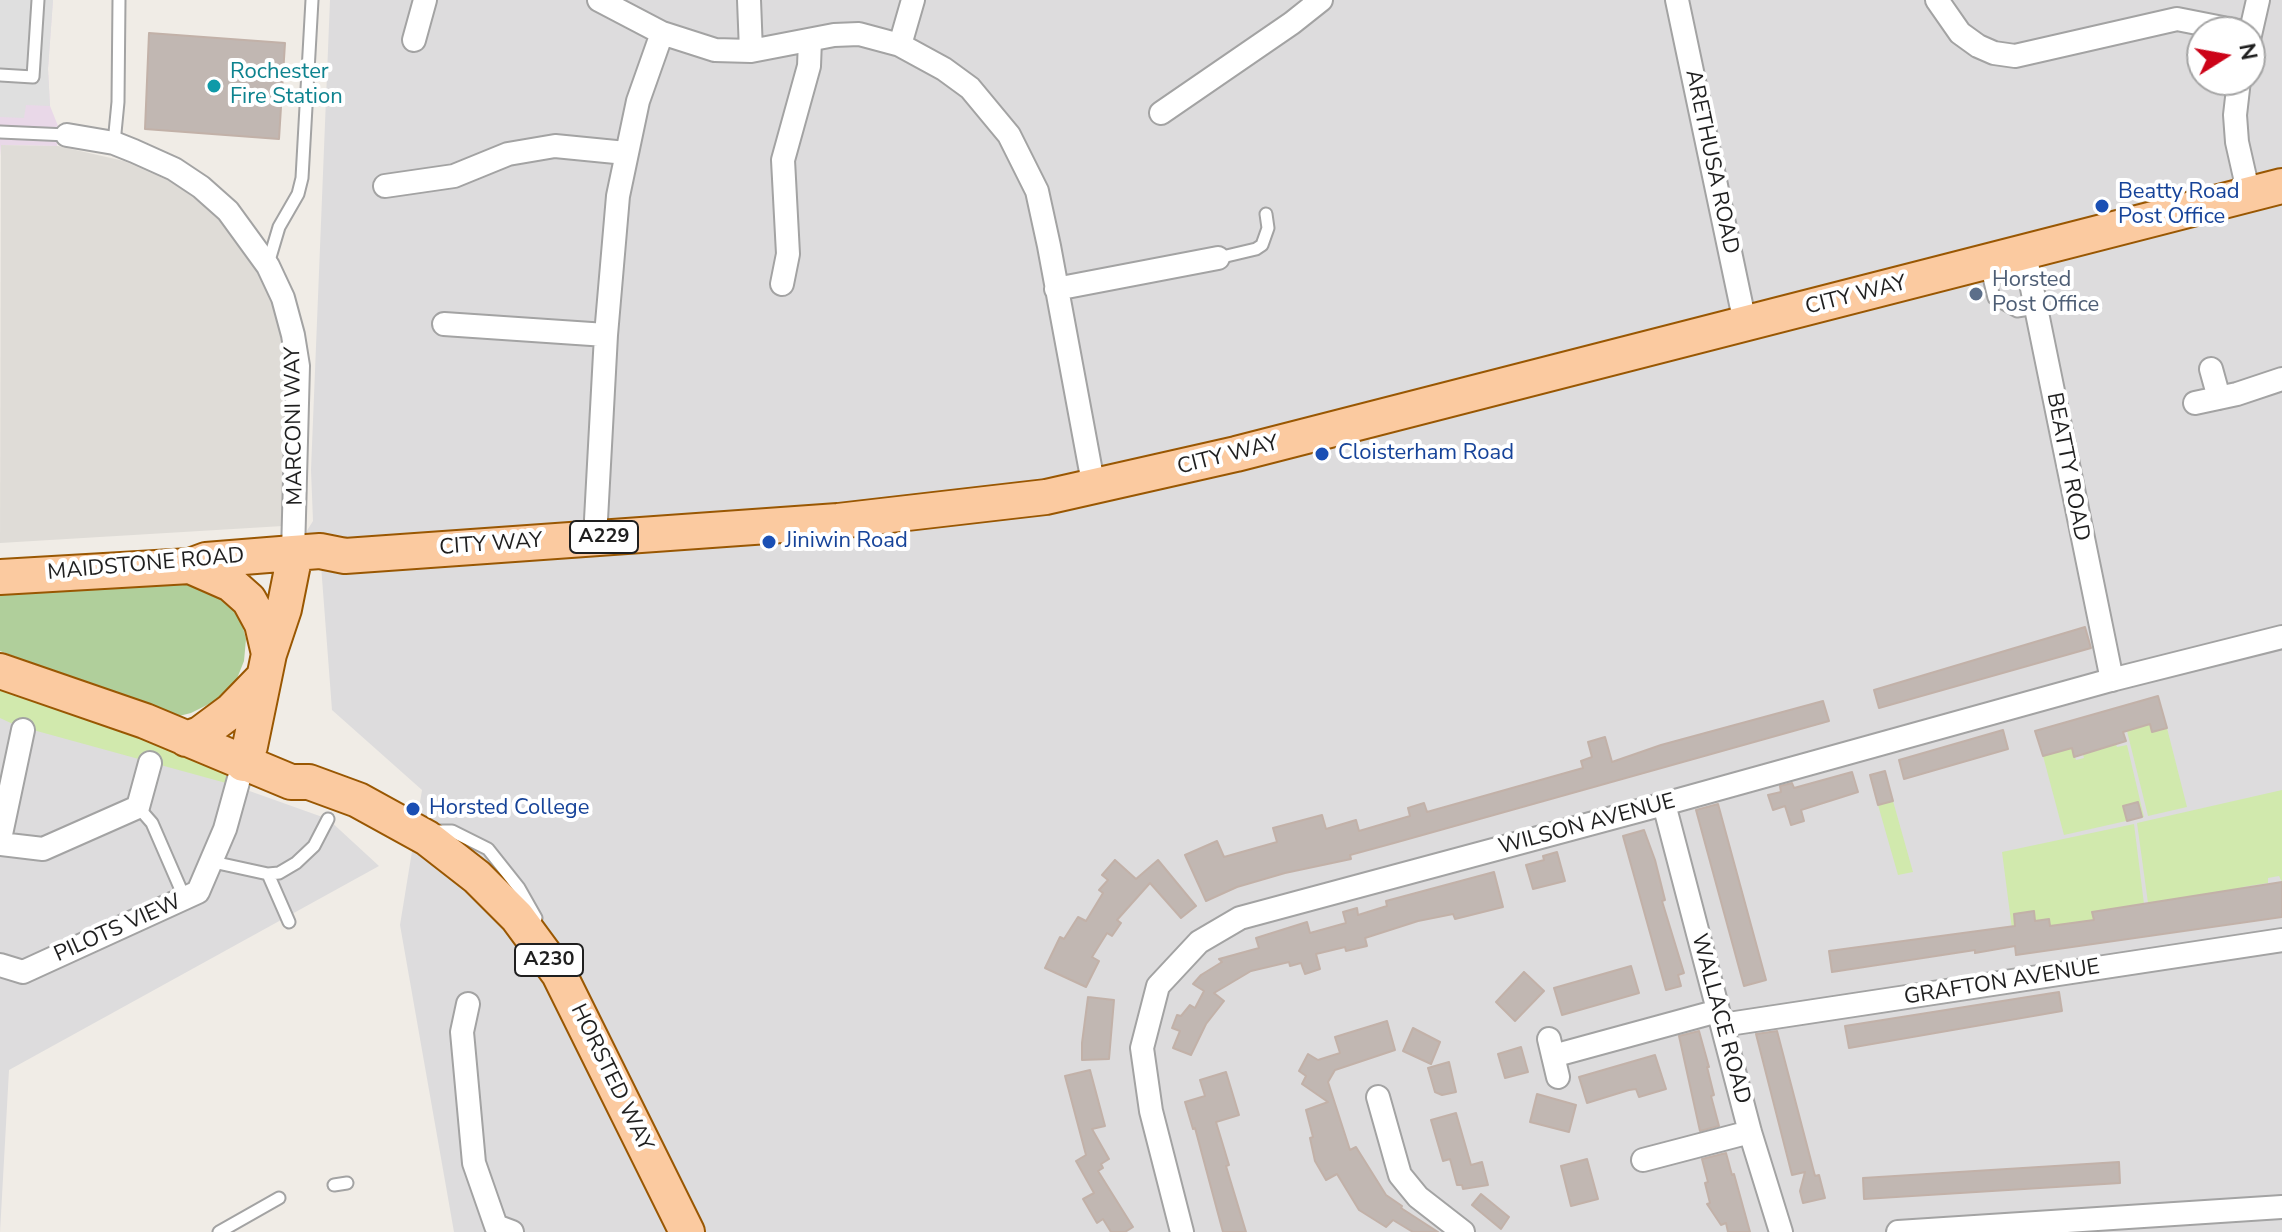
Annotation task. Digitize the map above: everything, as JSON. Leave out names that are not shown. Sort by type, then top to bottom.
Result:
[{"type":"main road","name":"CITY WAY","points":[[293,553],[320,551],[345,556],[920,513],[1001,504],[1094,488],[1986,264],[2282,186]]},
{"type":"main road","name":"MAIDSTONE ROAD","points":[[0,577],[190,566],[206,560],[293,553]]},
{"type":"main road","points":[[0,671],[145,721],[243,764],[284,609],[293,553]]},
{"type":"main road","points":[[284,609],[314,577],[345,556]]},
{"type":"main road","points":[[190,566],[231,584],[249,600],[262,624],[271,744],[309,782]]},
{"type":"main road","points":[[186,739],[200,734],[231,711],[264,678]]},
{"type":"main road","name":"HORSTED WAY","points":[[243,764],[291,782],[309,782],[358,800],[418,832],[477,877],[517,917],[559,974],[681,1230]]},
{"type":"street","points":[[414,40],[425,0]]},
{"type":"street","points":[[599,0],[662,33],[715,50],[751,51],[834,35],[859,34],[900,45],[944,69],[970,88],[1009,135],[1037,191],[1094,488]]},
{"type":"street","points":[[749,0],[751,51]]},
{"type":"street","points":[[900,45],[913,0]]},
{"type":"street","points":[[1161,113],[1321,0]]},
{"type":"street","name":"ARETHUSA ROAD","points":[[1677,0],[1745,323]]},
{"type":"street","points":[[1937,0],[1960,33],[1978,46],[1994,53],[2015,56],[2177,19],[2186,21]]},
{"type":"street","points":[[595,538],[606,335],[618,196],[638,101],[662,33]]},
{"type":"street","points":[[782,284],[788,254],[783,160],[809,66],[810,40]]},
{"type":"street","points":[[2238,96],[2236,129],[2249,195]]},
{"type":"street","name":"MARCONI WAY","points":[[67,135],[114,143],[174,169],[228,211],[268,266],[283,298],[298,366],[293,553]]},
{"type":"street","points":[[385,186],[454,176],[508,154],[555,146],[626,153]]},
{"type":"street","name":"BEATTY ROAD","points":[[2025,254],[2112,680]]},
{"type":"street","points":[[1056,289],[1218,258]]},
{"type":"street","points":[[444,324],[606,335]]},
{"type":"street","points":[[2211,369],[2219,398]]},
{"type":"street","points":[[2195,403],[2282,379]]},
{"type":"street","name":"WILSON AVENUE","points":[[1182,1232],[1151,1111],[1142,1048],[1158,986],[1199,942],[1240,918],[2112,680],[2282,637]]},
{"type":"street","points":[[23,730],[0,836],[43,849],[138,807],[150,763]]},
{"type":"street","name":"PILOTS VIEW","points":[[0,965],[23,972],[201,889],[225,829],[243,764]]},
{"type":"street","name":"WALLACE ROAD","points":[[1664,804],[1750,1132],[1781,1232]]},
{"type":"street","name":"GRAFTON AVENUE","points":[[1553,1057],[1720,1018],[2282,940]]},
{"type":"street","points":[[468,1004],[462,1032],[474,1163],[496,1226],[512,1232]]},
{"type":"street","points":[[1378,1097],[1400,1175],[1418,1197],[1463,1232]]},
{"type":"street","points":[[1643,1160],[1750,1132]]},
{"type":"street","points":[[1898,1232],[2282,1207]]},
{"type":"lane","points":[[0,75],[33,77],[38,0]]},
{"type":"lane","points":[[114,143],[118,102],[119,0]]},
{"type":"lane","points":[[268,266],[279,227],[298,194],[302,178],[312,0]]},
{"type":"lane","points":[[0,132],[67,135]]},
{"type":"lane","points":[[1218,258],[1262,245],[1268,228],[1266,214]]},
{"type":"lane","points":[[1986,264],[1994,298],[2017,311],[2036,308]]},
{"type":"lane","points":[[138,807],[152,823],[185,899]]},
{"type":"lane","points":[[213,862],[268,874],[279,873],[296,863],[314,846],[328,819]]},
{"type":"lane","points":[[268,874],[289,922]]},
{"type":"lane","points":[[334,1185],[347,1183]]},
{"type":"lane","points":[[219,1232],[279,1198]]},
{"type":"shaded area","points":[[0,0],[53,0],[48,69],[50,106],[58,126],[57,146],[1,145],[0,156]]},
{"type":"shaded area","points":[[0,0],[53,0],[48,69],[50,106],[26,105],[24,118],[0,117]]},
{"type":"shaded area","points":[[330,0],[2282,0],[2282,1232],[454,1232],[400,925],[422,790],[332,710],[320,552],[293,553],[313,521],[311,470]]},
{"type":"shaded area","points":[[1,145],[58,146],[124,161],[174,183],[219,217],[260,273],[276,312],[285,353],[288,384],[283,526],[0,543]]},
{"type":"shaded area","points":[[0,702],[328,819],[379,866],[9,1070],[0,1232]]},
{"type":"green space","points":[[198,580],[223,593],[239,613],[246,639],[244,661],[236,681],[219,699],[191,713],[175,717],[0,651],[0,593]]},
{"type":"green space","points":[[0,684],[218,764],[227,777],[226,783],[15,725],[0,718]]},
{"type":"green space","points":[[2150,723],[2167,728],[2187,807],[2148,816],[2127,731]]},
{"type":"green space","points":[[2114,739],[2117,747],[2127,745],[2144,817],[2064,835],[2043,756],[2050,754],[2050,751],[2072,747],[2076,760],[2084,758],[2081,747]]},
{"type":"green space","points":[[2282,790],[2282,882],[2279,876],[2268,878],[2268,883],[2243,887],[2243,890],[2148,903],[2137,823]]},
{"type":"green space","points":[[1893,801],[1913,872],[1898,875],[1878,805]]},
{"type":"green space","points":[[2134,824],[2144,904],[2093,912],[2094,920],[2050,926],[2049,919],[2035,921],[2033,911],[2014,914],[2016,928],[2012,929],[2002,852]]},
{"type":"building","name":"Rochester Fire Station","points":[[149,33],[285,43],[279,139],[145,129]]},
{"type":"building","points":[[2085,627],[2091,648],[1879,708],[1874,690]]},
{"type":"building","points":[[2158,696],[2167,728],[2152,732],[2150,724],[2123,732],[2126,741],[2074,757],[2072,748],[2043,756],[2035,731]]},
{"type":"building","points":[[1823,701],[1829,721],[1350,855],[1351,859],[1285,873],[1237,887],[1206,901],[1185,855],[1217,841],[1224,857],[1277,842],[1273,828],[1322,815],[1326,829],[1356,820],[1359,831],[1410,816],[1408,808],[1424,803],[1427,812],[1583,768],[1581,761],[1592,757],[1588,742],[1605,737],[1612,762],[1661,745]]},
{"type":"building","points":[[2003,730],[2008,749],[1904,779],[1899,760]]},
{"type":"building","points":[[1885,771],[1893,801],[1878,805],[1870,775]]},
{"type":"building","points":[[1852,772],[1858,792],[1801,810],[1804,821],[1791,825],[1785,806],[1773,810],[1768,795],[1781,792],[1780,786],[1792,783],[1794,788]]},
{"type":"building","points":[[2138,802],[2142,817],[2127,821],[2123,806]]},
{"type":"building","points":[[1718,804],[1766,980],[1744,986],[1696,810]]},
{"type":"building","points":[[1644,830],[1655,860],[1665,900],[1662,901],[1684,973],[1678,975],[1681,986],[1666,990],[1623,836]]},
{"type":"building","points":[[1557,852],[1565,881],[1533,889],[1526,865]]},
{"type":"building","points":[[1115,860],[1136,879],[1158,860],[1196,906],[1181,918],[1150,883],[1117,920],[1121,923],[1112,936],[1107,933],[1092,957],[1099,961],[1086,987],[1045,968],[1060,937],[1064,939],[1078,917],[1086,921],[1103,893],[1099,890],[1108,880],[1102,875]]},
{"type":"building","points":[[1494,872],[1503,907],[1455,919],[1453,914],[1418,921],[1365,938],[1367,946],[1346,951],[1345,947],[1316,954],[1320,969],[1305,974],[1301,963],[1290,966],[1289,962],[1251,971],[1214,993],[1224,1001],[1206,1024],[1191,1055],[1173,1048],[1180,1031],[1172,1028],[1177,1015],[1181,1016],[1190,1005],[1195,1008],[1204,991],[1193,984],[1222,962],[1219,959],[1259,948],[1256,938],[1307,922],[1310,933],[1346,923],[1343,912],[1357,908],[1358,915],[1387,906],[1386,901]]},
{"type":"building","points":[[2282,882],[2282,917],[2016,955],[2015,946],[1832,972],[1829,951],[2015,926],[2014,914],[2034,911],[2035,921],[2049,919],[2050,926],[2094,920],[2092,912]]},
{"type":"building","points":[[1631,966],[1639,993],[1562,1015],[1554,988]]},
{"type":"building","points":[[1524,972],[1544,991],[1515,1021],[1496,1002]]},
{"type":"building","points":[[2059,992],[2062,1011],[1849,1048],[1845,1026]]},
{"type":"building","points":[[1088,997],[1114,1000],[1109,1059],[1082,1060]]},
{"type":"building","points":[[1387,1021],[1395,1050],[1335,1070],[1328,1082],[1350,1150],[1356,1147],[1386,1195],[1438,1232],[1413,1232],[1393,1220],[1386,1227],[1359,1210],[1337,1174],[1326,1180],[1315,1161],[1306,1110],[1328,1102],[1302,1084],[1306,1076],[1299,1071],[1308,1054],[1318,1060],[1340,1053],[1335,1037]]},
{"type":"building","points":[[1413,1028],[1440,1042],[1431,1064],[1403,1051]]},
{"type":"building","points":[[1699,1031],[1719,1126],[1700,1131],[1679,1036]]},
{"type":"building","points":[[1777,1031],[1815,1176],[1819,1175],[1825,1198],[1803,1203],[1800,1191],[1805,1172],[1792,1175],[1756,1034]]},
{"type":"building","points":[[1521,1047],[1528,1072],[1505,1078],[1498,1054]]},
{"type":"building","points":[[1655,1055],[1666,1089],[1639,1097],[1636,1089],[1629,1090],[1587,1103],[1579,1077]]},
{"type":"building","points":[[1449,1062],[1456,1092],[1442,1095],[1435,1092],[1428,1068]]},
{"type":"building","points":[[1090,1070],[1105,1126],[1092,1129],[1109,1159],[1101,1164],[1103,1168],[1098,1171],[1133,1227],[1125,1232],[1111,1232],[1103,1219],[1097,1223],[1083,1199],[1094,1193],[1076,1161],[1086,1155],[1065,1076]]},
{"type":"building","points":[[1226,1072],[1239,1115],[1216,1122],[1246,1232],[1223,1232],[1185,1102],[1205,1096],[1200,1080]]},
{"type":"building","points":[[1537,1094],[1576,1105],[1569,1132],[1530,1122]]},
{"type":"building","points":[[1456,1113],[1471,1165],[1482,1162],[1488,1185],[1463,1189],[1462,1185],[1457,1185],[1450,1159],[1443,1161],[1431,1120]]},
{"type":"building","points":[[1726,1153],[1750,1232],[1728,1232],[1726,1223],[1721,1225],[1707,1204],[1710,1203],[1705,1183],[1708,1182],[1702,1159]]},
{"type":"building","points":[[1587,1159],[1598,1199],[1571,1206],[1561,1166]]},
{"type":"building","points":[[2119,1162],[2120,1183],[1864,1199],[1863,1178]]},
{"type":"building","points":[[1481,1194],[1509,1217],[1501,1229],[1472,1205]]},
{"type":"place","name":"Rochester Fire Station","points":[[214,86]]},
{"type":"place","name":"Beatty Road Post Office","points":[[2102,206]]},
{"type":"place","name":"Horsted Post Office","points":[[1976,294]]},
{"type":"place","name":"Cloisterham Road","points":[[1322,454]]},
{"type":"place","name":"Jiniwin Road","points":[[769,542]]},
{"type":"place","name":"Horsted College","points":[[413,809]]}]
